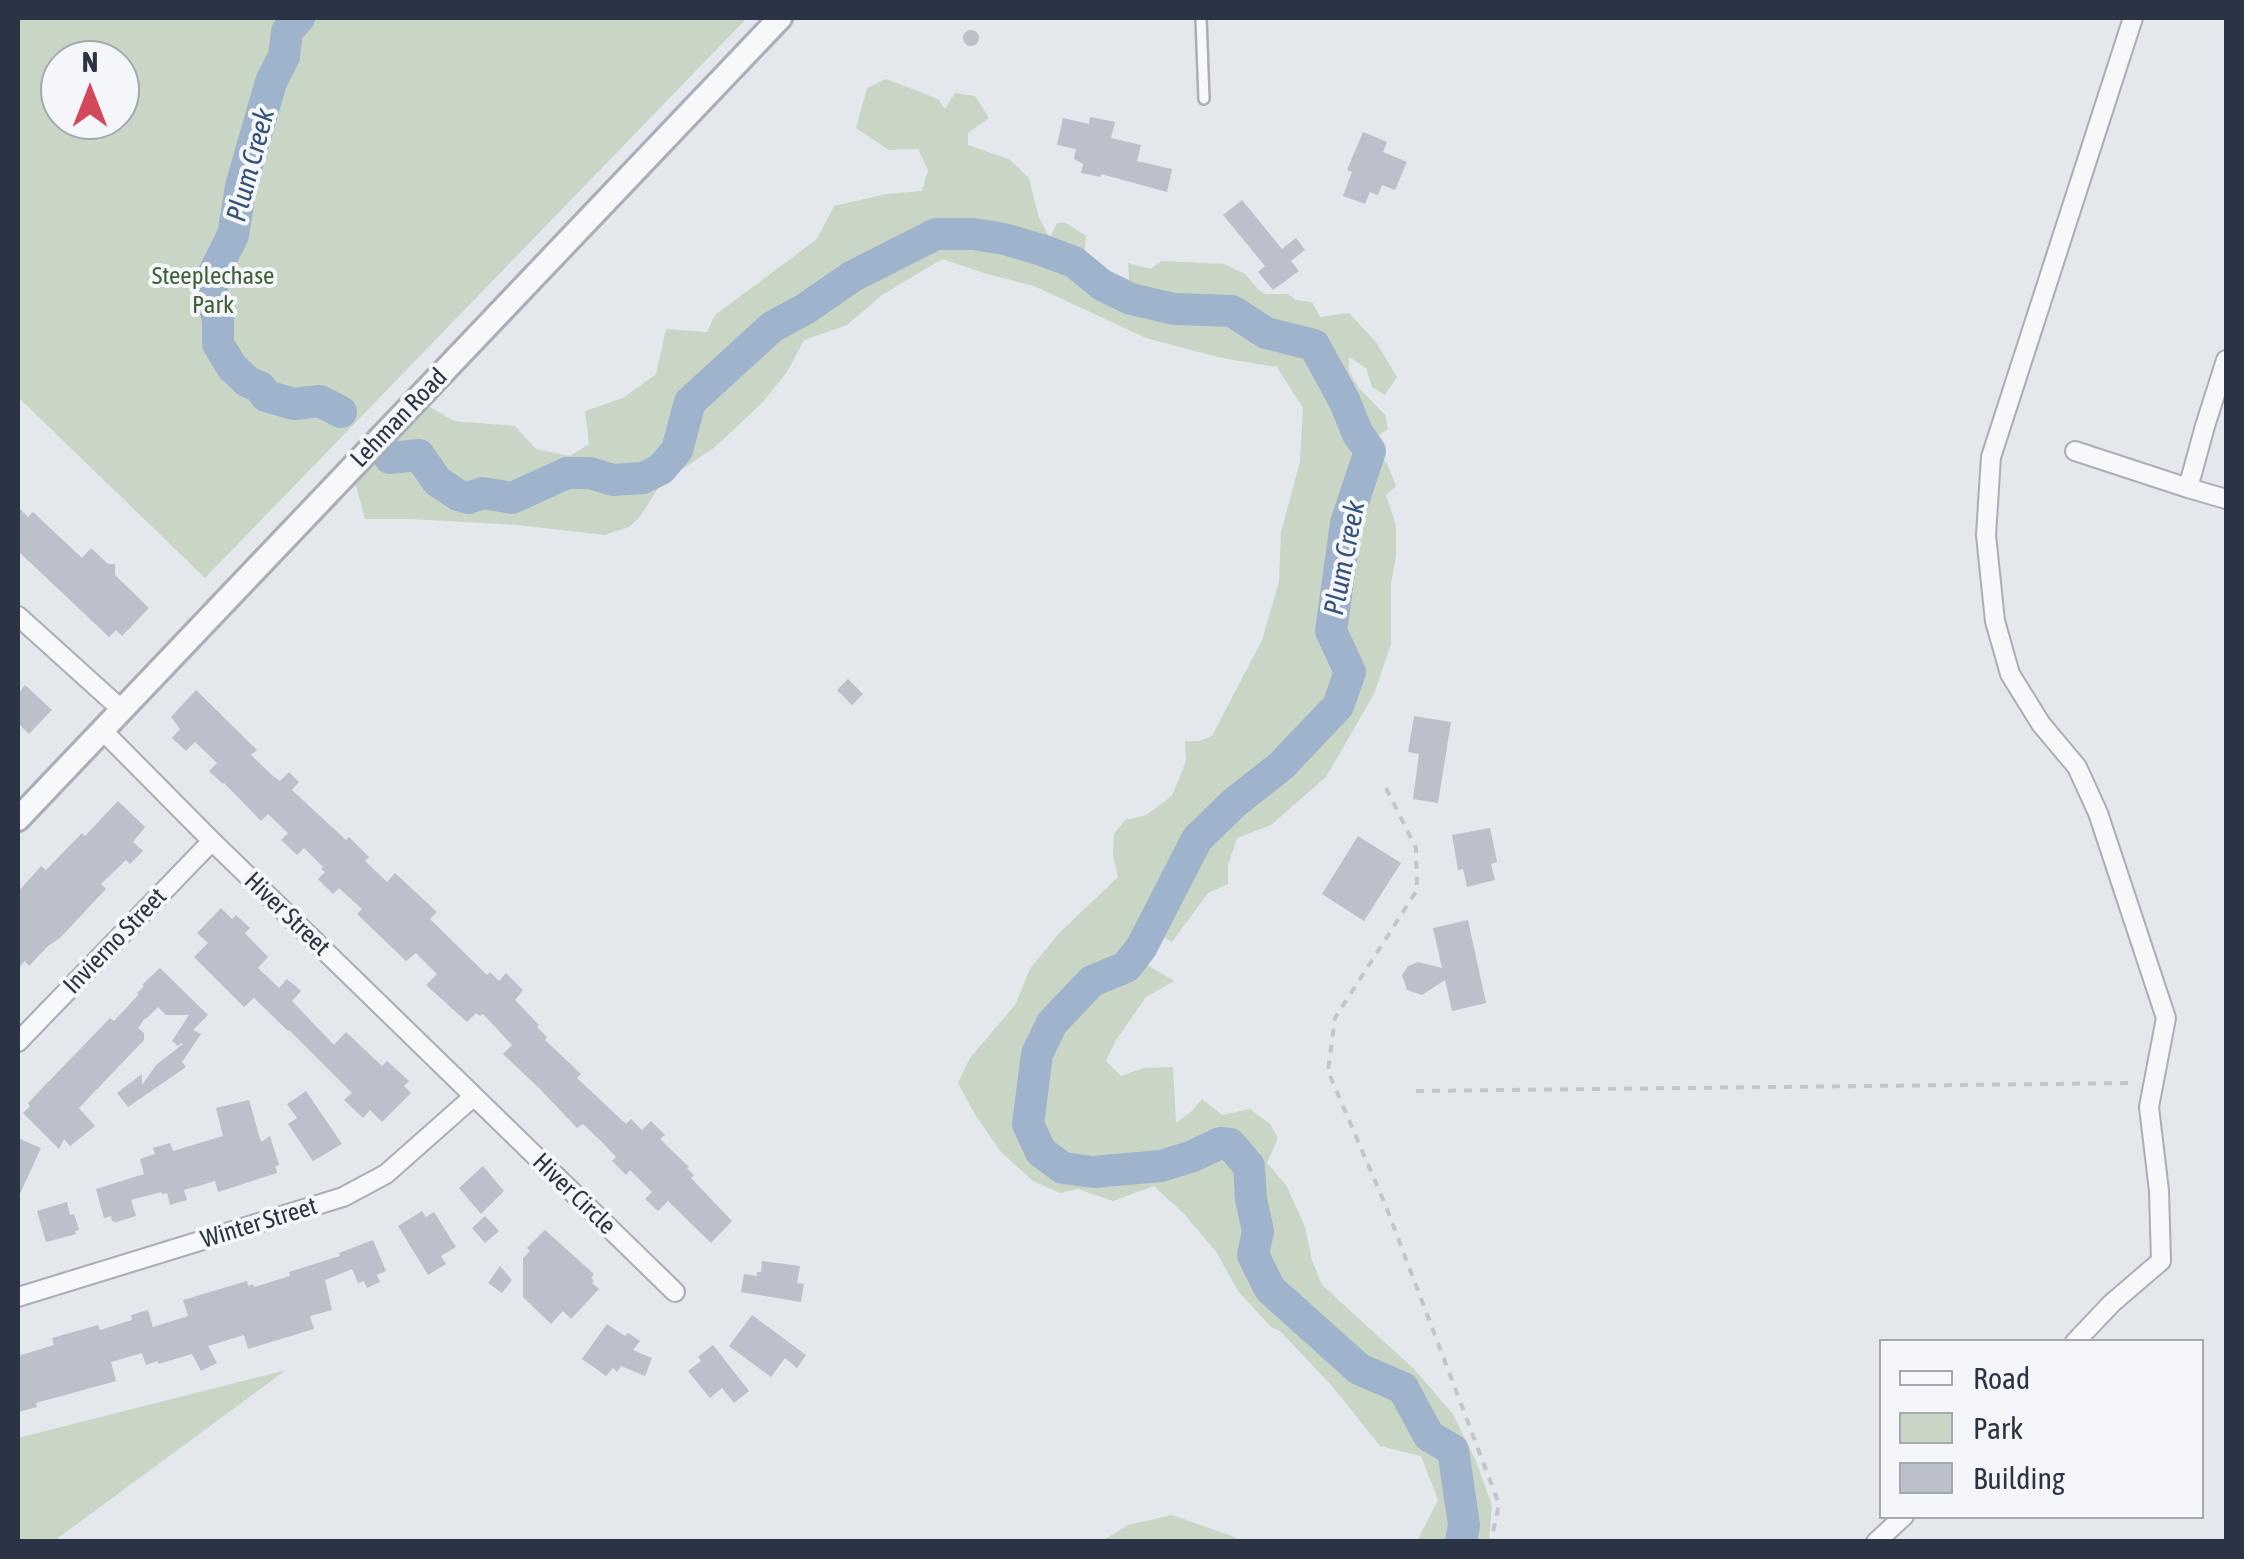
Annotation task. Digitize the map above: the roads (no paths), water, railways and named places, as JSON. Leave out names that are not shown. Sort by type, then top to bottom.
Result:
[{"type":"street","name":"Lehman Road","points":[[18,818],[780,18]]},
{"type":"street","points":[[2078,1339],[2161,1261],[2159,1191],[2149,1107],[2166,1018],[2098,813],[2077,767],[2042,724],[2010,674],[1995,622],[1986,535],[1991,457],[2133,18]]},
{"type":"street","points":[[2188,488],[2226,360]]},
{"type":"street","points":[[2076,451],[2226,498]]},
{"type":"street","points":[[18,616],[122,710]]},
{"type":"street","name":"Hiver Street","points":[[102,730],[473,1097]]},
{"type":"street","name":"Invierno Street","points":[[18,1042],[212,841]]},
{"type":"street","name":"Hiver Circle","points":[[473,1097],[675,1292]]},
{"type":"street","name":"Winter Street","points":[[18,1297],[343,1197],[386,1174],[473,1097]]},
{"type":"street","points":[[1876,1542],[1901,1519]]},
{"type":"lane","points":[[1201,18],[1204,100]]},
{"type":"waterway","name":"Plum Creek","points":[[299,18],[287,31],[284,56],[271,82],[241,186],[233,235],[212,277],[212,298],[218,320],[218,344],[232,367],[248,382],[260,387],[266,396],[294,404],[320,401],[341,412]]},
{"type":"waterway","name":"Plum Creek","points":[[390,458],[419,455],[437,481],[468,498],[483,493],[512,498],[567,473],[590,473],[613,480],[643,478],[661,469],[677,450],[690,402],[772,327],[853,276],[936,234],[974,234],[1042,250],[1074,262],[1102,285],[1131,299],[1174,309],[1232,311],[1266,333],[1314,345],[1370,451],[1346,523],[1331,631],[1350,672],[1338,706],[1281,766],[1197,839],[1141,948],[1126,967],[1092,981],[1052,1023],[1037,1054],[1028,1124],[1041,1152],[1063,1168],[1093,1172],[1161,1166],[1220,1143],[1230,1144],[1249,1166],[1258,1231],[1253,1255],[1270,1289],[1359,1369],[1403,1388],[1429,1436],[1453,1450],[1464,1525],[1461,1542]]},
{"type":"park label","name":"Steeplechase Park","points":[[213,290]]}]
